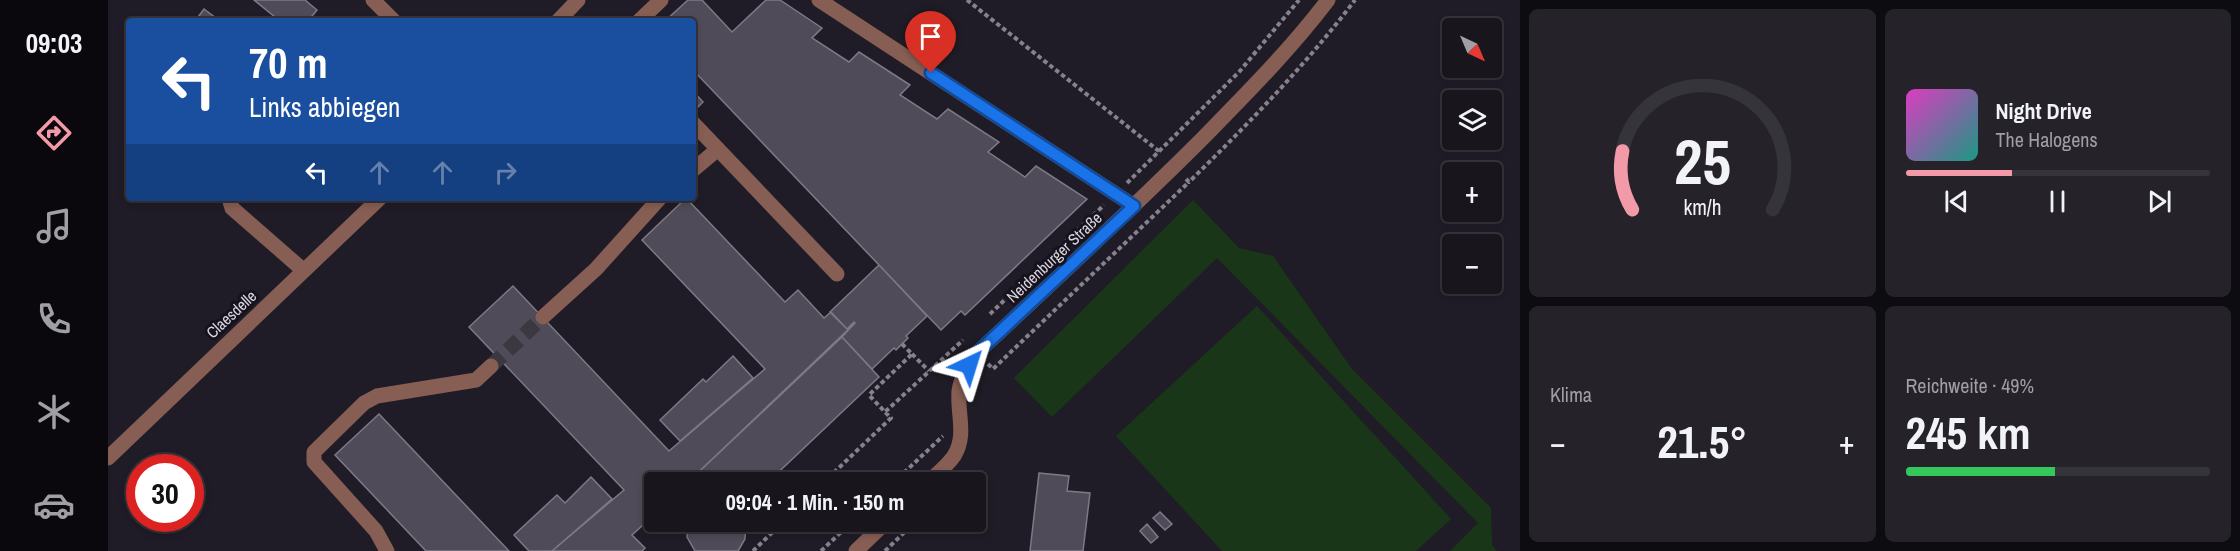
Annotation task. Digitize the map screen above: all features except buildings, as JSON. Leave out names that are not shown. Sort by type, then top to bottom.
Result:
[{"type":"street","points":[[373,0],[391,18]]},
{"type":"street","points":[[561,18],[578,0]]},
{"type":"street","points":[[642,18],[661,0]]},
{"type":"street","points":[[819,0],[1134,206]]},
{"type":"street","name":"Neidenburger Straße","points":[[938,472],[954,456],[960,442],[959,391],[969,365],[977,353],[1174,167],[1247,93],[1309,25],[1328,0]]},
{"type":"street","points":[[696,126],[837,274]]},
{"type":"street","points":[[696,167],[718,149]]},
{"type":"street","points":[[230,201],[232,208],[303,270]]},
{"type":"street","name":"Claesdelle","points":[[108,458],[377,201]]},
{"type":"street","points":[[543,317],[596,269],[657,201]]},
{"type":"street","points":[[387,551],[376,531],[314,462],[314,452],[364,403],[377,396],[476,380],[491,366]]},
{"type":"street","points":[[856,551],[876,532]]},
{"type":"path","points":[[967,0],[1160,152],[1174,167]]},
{"type":"path","points":[[989,315],[1160,152],[1239,72],[1299,0]]},
{"type":"path","points":[[993,369],[1189,182]]},
{"type":"path","points":[[885,412],[964,339]]},
{"type":"path","points":[[902,344],[929,371]]},
{"type":"path","points":[[835,472],[891,418],[869,395],[912,354]]},
{"type":"path","points":[[905,472],[961,419]]},
{"type":"path","points":[[753,551],[773,532]]},
{"type":"path","points":[[821,551],[841,532]]},
{"type":"path","points":[[885,551],[905,532]]},
{"type":"green space","points":[[1193,200],[1239,248],[1273,256],[1352,369],[1491,508],[1492,545],[1497,551],[1450,551],[1478,523],[1217,258],[1052,417],[1014,378]]},
{"type":"green space","points":[[1257,306],[1451,519],[1416,551],[1222,551],[1116,436]]},
{"type":"tunnel","points":[[491,366],[543,317]]},
{"type":"route","points":[[931,73],[1134,206],[977,353],[969,365]]}]
